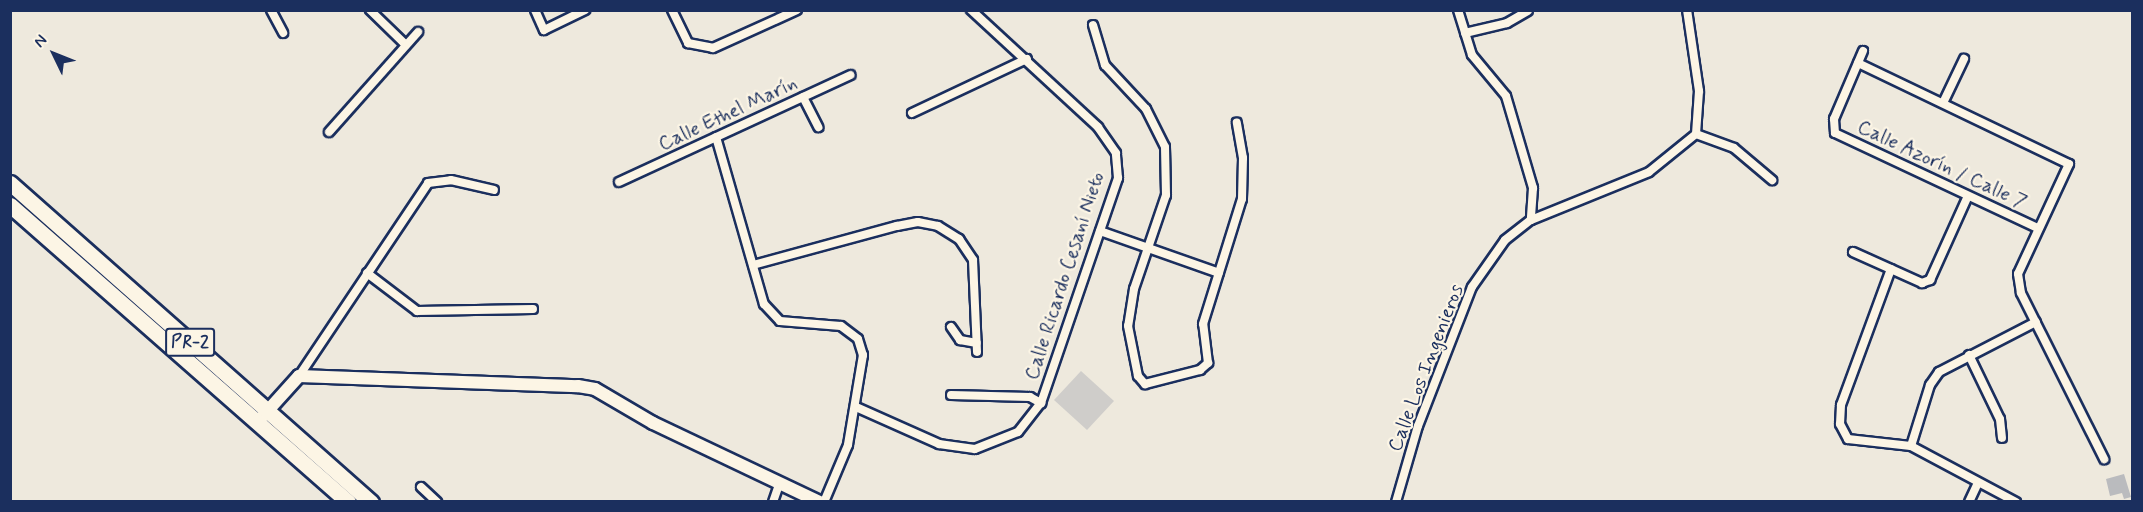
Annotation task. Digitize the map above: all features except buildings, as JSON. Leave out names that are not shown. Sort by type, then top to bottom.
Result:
[{"type":"highway","name":"PR-2","points":[[10,183],[371,501]]},
{"type":"highway","name":"PR-2","points":[[10,204],[348,501]]},
{"type":"street","points":[[271,10],[283,33]]},
{"type":"street","points":[[370,10],[406,45]]},
{"type":"street","points":[[535,10],[544,30],[585,10]]},
{"type":"street","points":[[672,10],[688,43],[712,48],[797,10]]},
{"type":"street","name":"Calle Ricardo Cesaní Nieto","points":[[856,407],[939,444],[975,449],[1018,432],[1041,403],[1118,178],[1116,153],[1098,127],[1027,59],[971,10]]},
{"type":"street","points":[[1458,10],[1472,55],[1506,96],[1533,188],[1531,220]]},
{"type":"street","points":[[1687,10],[1699,91],[1696,134],[1734,148],[1772,180]]},
{"type":"street","points":[[1465,33],[1507,23],[1528,11]]},
{"type":"street","points":[[1094,28],[1105,65],[1146,108],[1165,147],[1166,195],[1128,326],[1142,381],[1145,384],[1200,370],[1208,363],[1203,324],[1242,199],[1243,158],[1237,123]]},
{"type":"street","points":[[329,132],[418,32]]},
{"type":"street","name":"Calle Azorín / Calle 7","points":[[1863,51],[1834,119],[1835,133],[2038,228]]},
{"type":"street","points":[[912,113],[1027,59]]},
{"type":"street","points":[[1944,103],[1964,59]]},
{"type":"street","points":[[1858,63],[2070,164],[2018,274],[2021,293],[2104,459]]},
{"type":"street","name":"Calle Ethel Marín","points":[[619,183],[851,75]]},
{"type":"street","points":[[803,97],[818,127]]},
{"type":"street","name":"Calle Los Ingenieros","points":[[1396,501],[1418,426],[1472,287],[1505,240],[1531,220],[1649,172],[1696,134]]},
{"type":"street","points":[[299,376],[366,382],[526,381],[595,389],[779,485],[821,501],[848,445],[863,356],[858,339],[841,326],[780,321],[764,304],[716,137]]},
{"type":"street","points":[[257,422],[299,376],[428,183],[451,180],[494,190]]},
{"type":"street","points":[[1853,252],[1922,283],[1930,280],[1968,196]]},
{"type":"street","points":[[753,265],[897,226],[918,222],[938,226],[959,239],[974,260],[977,347],[960,340],[951,327]]},
{"type":"street","points":[[1100,231],[1219,273]]},
{"type":"street","points":[[1891,269],[1840,405],[1840,424],[1848,439],[1911,446],[2016,501]]},
{"type":"street","points":[[366,273],[417,311],[533,309]]},
{"type":"street","points":[[1911,446],[1934,379],[1969,355],[2036,322]]},
{"type":"street","points":[[1969,355],[2000,419],[2002,438]]},
{"type":"street","points":[[951,394],[1030,397],[1041,403]]},
{"type":"street","points":[[961,395],[964,406]]},
{"type":"street","points":[[1969,501],[1978,483]]},
{"type":"street","points":[[773,501],[779,485]]},
{"type":"street","points":[[421,487],[437,501]]},
{"type":"shaded area","points":[[1081,371],[1114,401],[1087,430],[1054,400]]}]
